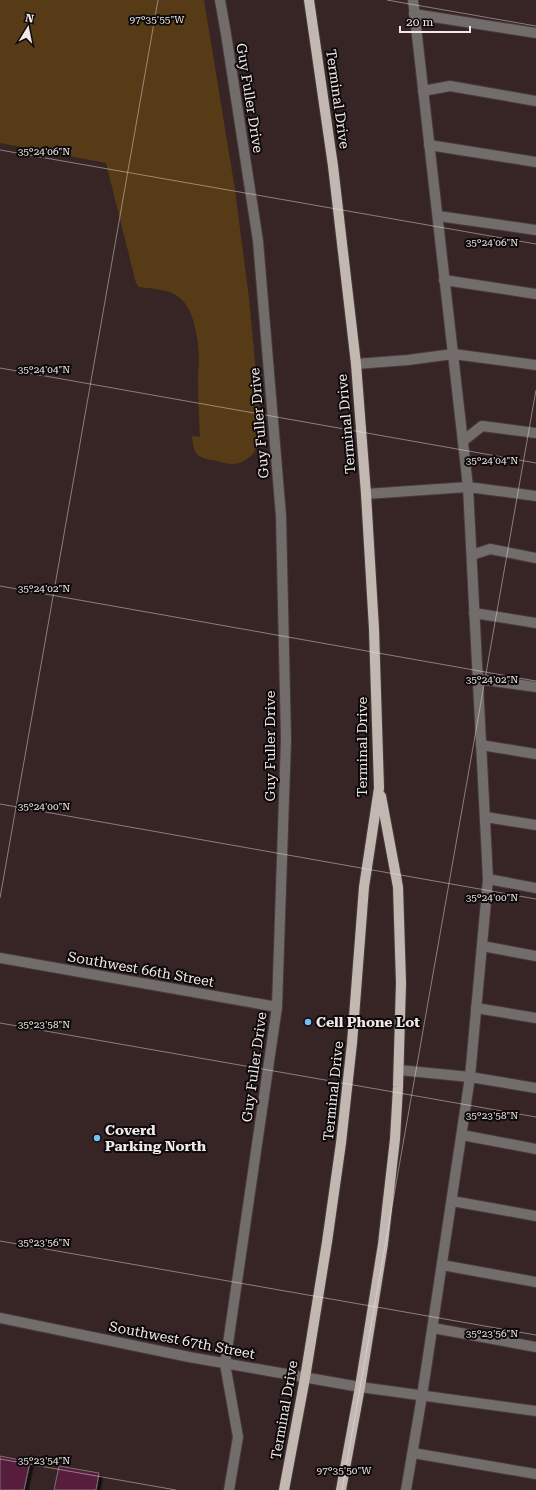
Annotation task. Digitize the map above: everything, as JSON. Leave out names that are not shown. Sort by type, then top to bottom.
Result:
[{"type":"main road","name":"Terminal Drive","points":[[284,1490],[305,1378],[341,1143],[352,1043],[364,887],[379,788],[374,629],[356,364],[333,166],[309,0]]},
{"type":"main road","points":[[341,1490],[360,1387],[383,1244],[395,1140],[399,1070],[401,983],[398,887],[379,788]]},
{"type":"street","name":"Guy Fuller Drive","points":[[220,0],[258,240],[281,516],[286,739],[277,1007],[225,1364],[238,1437],[229,1490]]},
{"type":"street","points":[[406,1490],[433,1328],[470,1077],[488,879],[468,487],[413,0]]},
{"type":"street","points":[[414,14],[536,33]]},
{"type":"street","points":[[423,91],[450,86],[536,101]]},
{"type":"street","points":[[429,145],[536,162]]},
{"type":"street","points":[[438,216],[536,230]]},
{"type":"street","points":[[444,280],[536,294]]},
{"type":"street","points":[[356,364],[408,360],[453,354],[536,365]]},
{"type":"street","points":[[463,441],[482,426],[536,433]]},
{"type":"street","points":[[366,494],[468,487],[536,496]]},
{"type":"street","points":[[472,555],[490,549],[536,558]]},
{"type":"street","points":[[474,613],[536,623]]},
{"type":"street","points":[[478,679],[536,687]]},
{"type":"street","points":[[481,745],[536,754]]},
{"type":"street","points":[[485,817],[536,825]]},
{"type":"street","points":[[488,879],[536,888]]},
{"type":"street","points":[[482,946],[536,956]]},
{"type":"street","name":"Southwest 66th Street","points":[[0,958],[277,1007]]},
{"type":"street","points":[[476,1008],[536,1018]]},
{"type":"street","points":[[399,1070],[470,1077],[536,1088]]},
{"type":"street","points":[[462,1135],[536,1149]]},
{"type":"street","points":[[452,1201],[536,1216]]},
{"type":"street","points":[[442,1265],[536,1282]]},
{"type":"street","name":"Southwest 67th Street","points":[[0,1318],[225,1364],[305,1378],[422,1396],[536,1411]]},
{"type":"street","points":[[433,1328],[536,1347]]},
{"type":"street","points":[[413,1453],[536,1474]]},
{"type":"shaded area","points":[[0,0],[536,0],[536,1490],[0,1490]]},
{"type":"shaded area","points":[[0,0],[204,0],[235,190],[249,298],[261,426],[258,445],[251,456],[246,460],[240,463],[227,463],[199,456],[195,450],[192,436],[200,437],[198,386],[199,361],[197,336],[193,318],[185,303],[176,295],[161,290],[139,287],[136,283],[106,163],[0,143]]},
{"type":"building","points":[[0,1456],[30,1462],[24,1490],[0,1490]]},
{"type":"building","points":[[59,1466],[99,1473],[96,1490],[54,1490]]},
{"type":"place","name":"Cell Phone Lot","points":[[308,1022]]},
{"type":"place","name":"Coverd Parking North","points":[[97,1138]]}]
